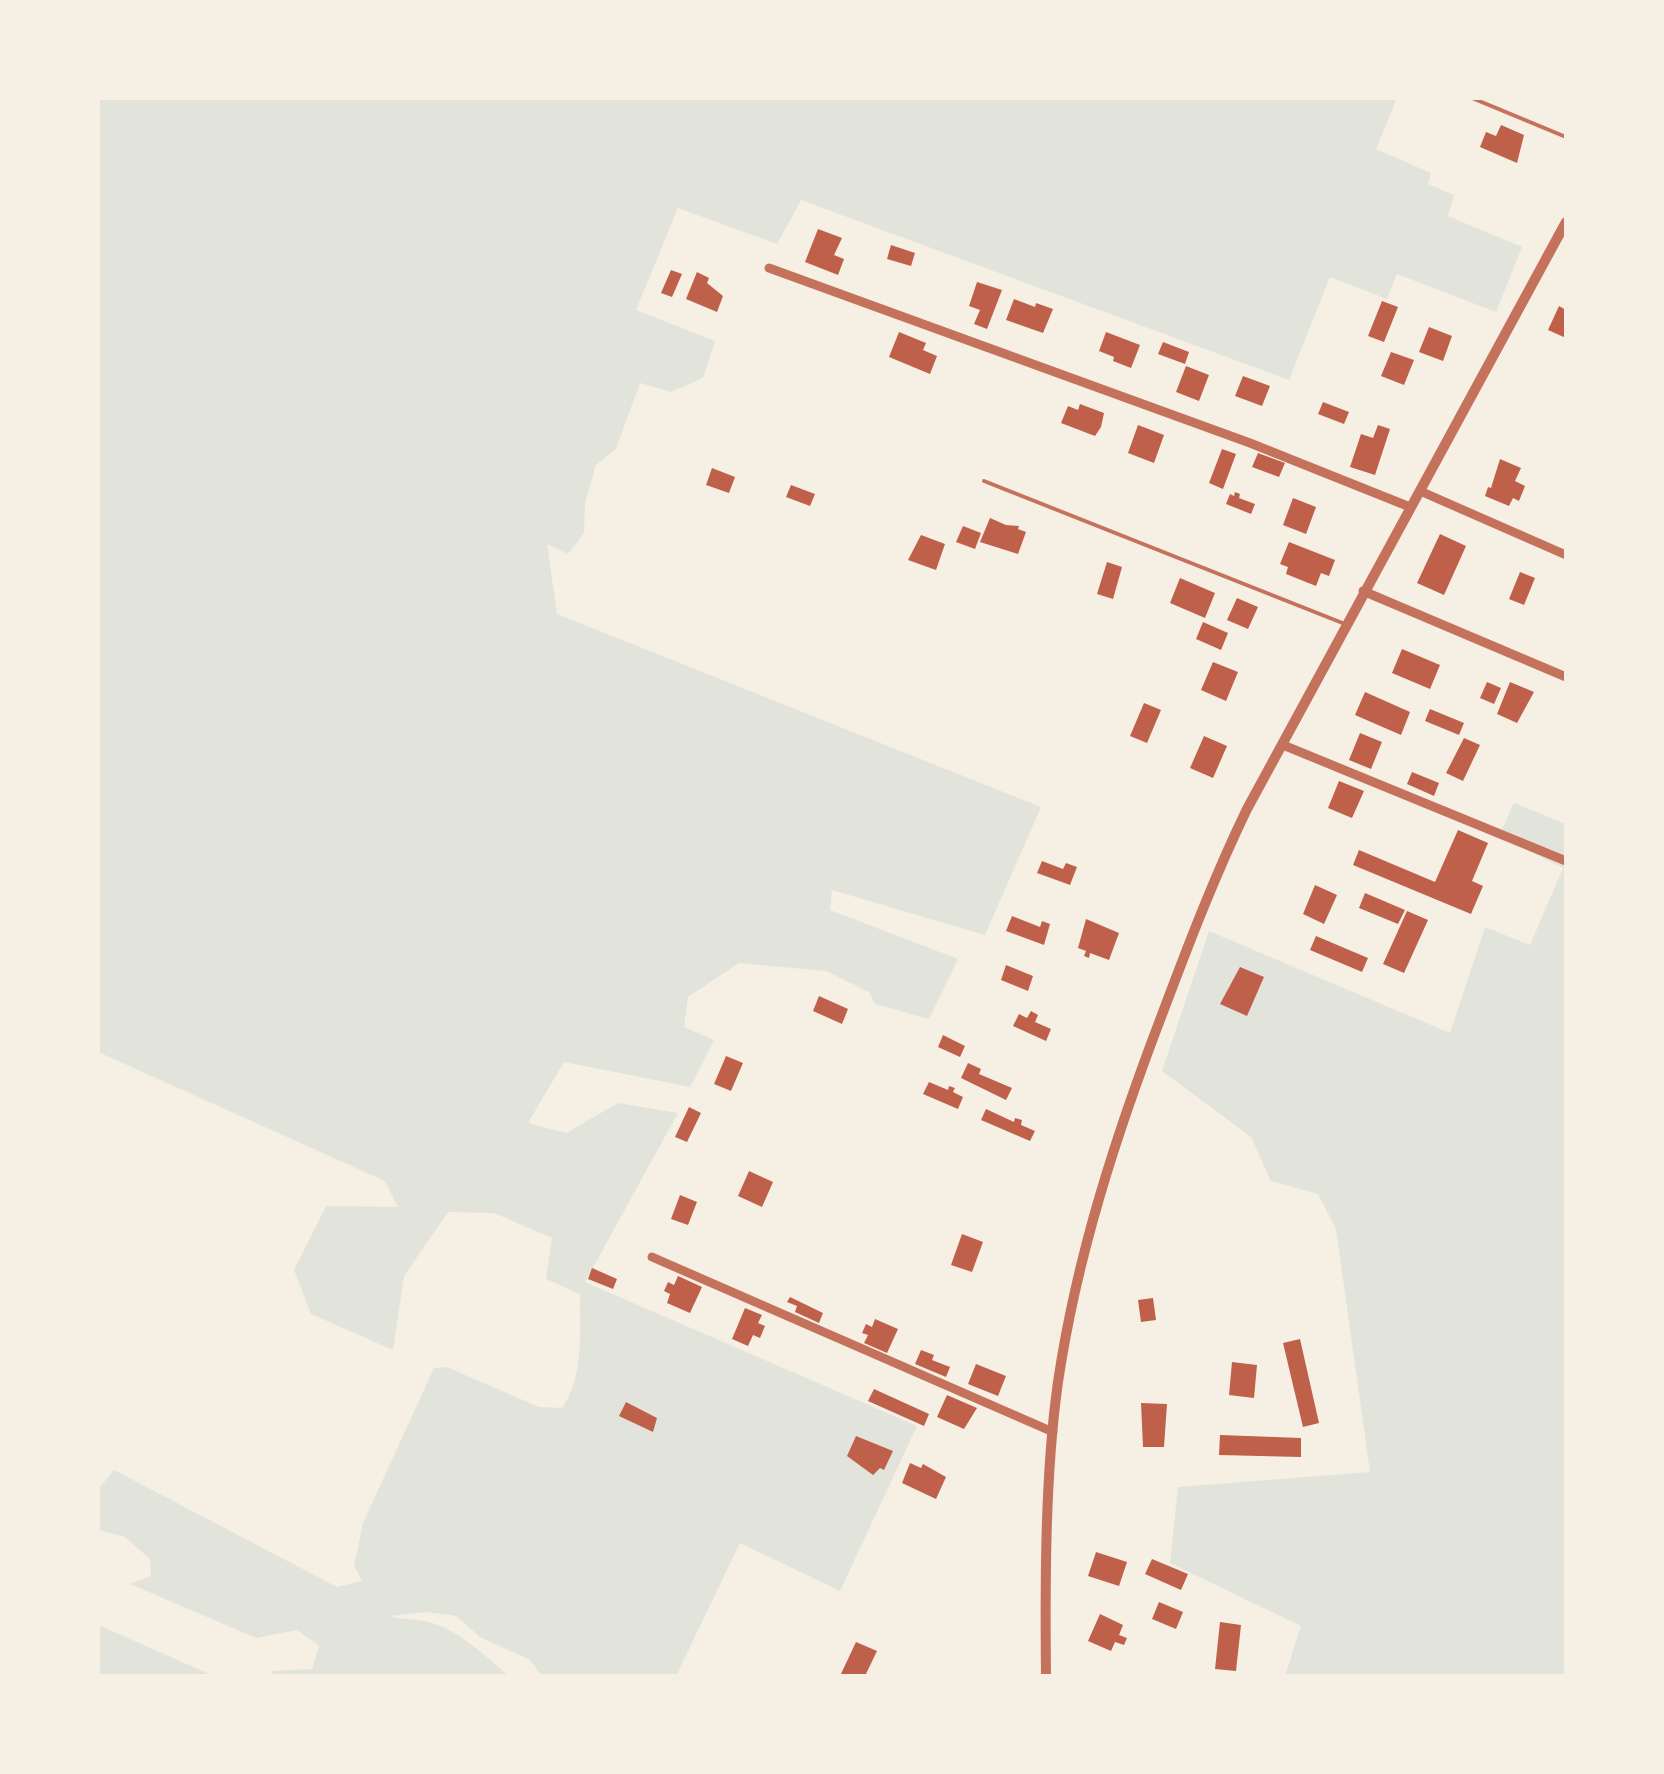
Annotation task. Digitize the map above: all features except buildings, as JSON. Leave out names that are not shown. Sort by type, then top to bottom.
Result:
[{"type":"street","points":[[1046,1676],[1052,1432],[1078,1277],[1130,1103],[1214,876],[1247,809],[1566,222]]},
{"type":"street","points":[[769,268],[1250,442],[1410,507]]},
{"type":"street","points":[[1420,491],[1566,555]]},
{"type":"street","points":[[1364,590],[1566,676]]},
{"type":"street","points":[[1283,745],[1566,861]]},
{"type":"street","points":[[652,1257],[1052,1432]]},
{"type":"lane","points":[[1472,98],[1566,137]]},
{"type":"lane","points":[[984,480],[1345,624]]},
{"type":"shaded area","points":[[98,98],[1397,98],[1376,149],[1431,173],[1428,184],[1454,195],[1448,216],[1522,247],[1496,312],[1397,274],[1387,299],[1330,277],[1289,380],[801,200],[777,244],[678,208],[636,310],[715,341],[703,378],[671,392],[640,383],[616,449],[596,465],[585,503],[584,533],[568,554],[547,544],[557,614],[1041,807],[985,935],[832,890],[830,910],[958,959],[929,1019],[875,1004],[869,992],[826,971],[739,963],[688,997],[684,1027],[714,1040],[690,1087],[564,1062],[528,1123],[566,1133],[618,1103],[678,1113],[585,1282],[917,1426],[840,1591],[740,1543],[676,1676],[542,1676],[530,1660],[480,1637],[456,1616],[427,1612],[390,1616],[429,1622],[452,1631],[509,1676],[270,1676],[272,1671],[312,1669],[319,1646],[297,1630],[256,1638],[130,1584],[151,1576],[150,1559],[125,1537],[98,1530],[98,1485],[114,1470],[337,1587],[362,1581],[354,1566],[363,1523],[434,1368],[447,1367],[539,1407],[562,1408],[578,1368],[580,1294],[546,1279],[552,1238],[494,1213],[448,1212],[404,1276],[393,1350],[311,1314],[294,1270],[326,1206],[398,1207],[385,1181],[98,1052]]},
{"type":"shaded area","points":[[1514,803],[1566,824],[1566,1676],[1285,1676],[1301,1626],[1170,1563],[1178,1487],[1370,1472],[1336,1229],[1318,1194],[1271,1181],[1251,1137],[1162,1071],[1209,931],[1450,1033],[1485,927],[1530,945],[1563,868],[1499,836]]},
{"type":"shaded area","points":[[98,1625],[214,1676],[98,1676]]}]
